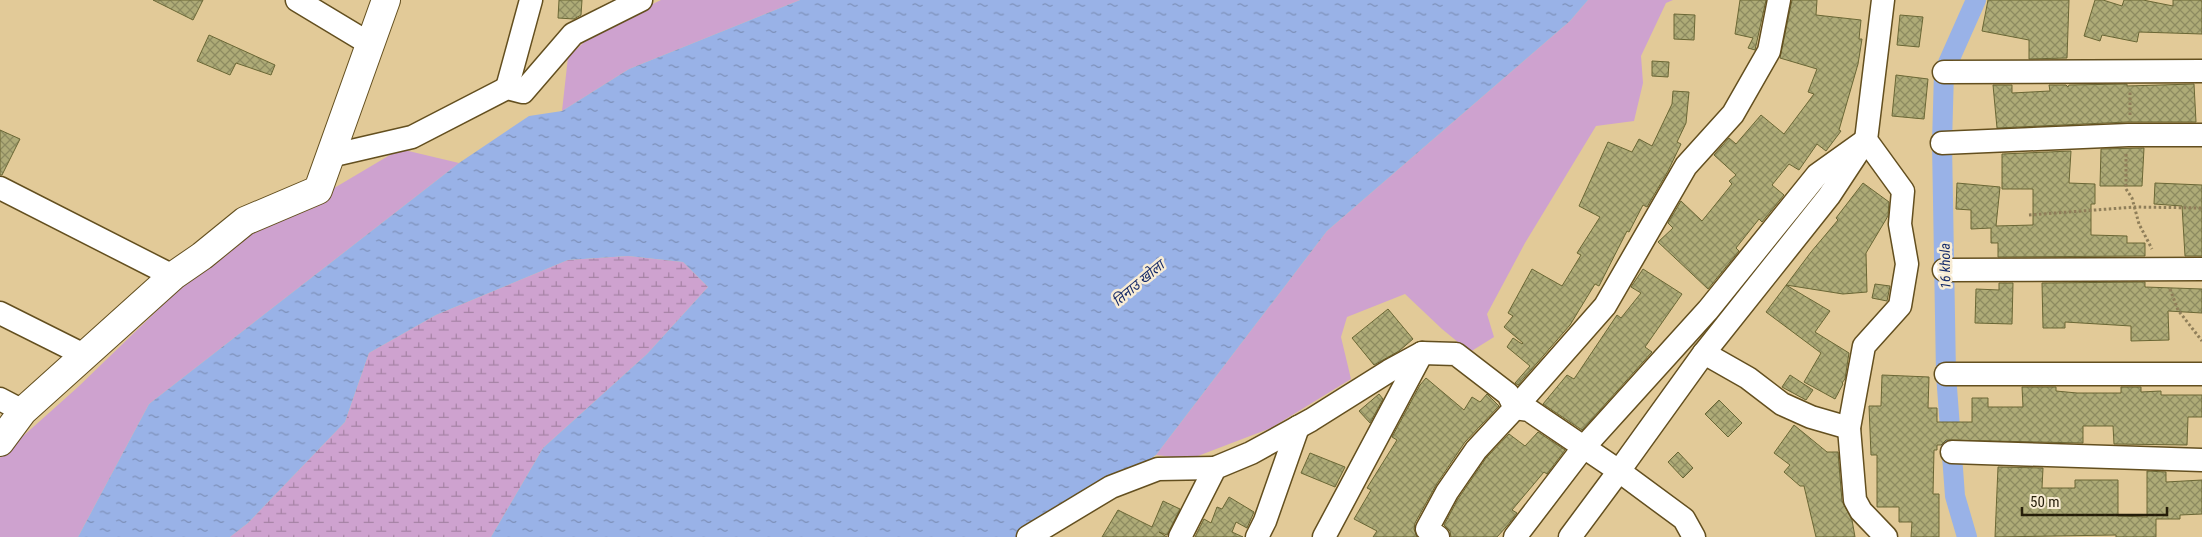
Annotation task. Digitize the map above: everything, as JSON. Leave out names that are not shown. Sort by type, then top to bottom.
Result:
[{"type":"main road","points":[[0,442],[11,405],[84,355],[152,297],[173,276],[202,256],[245,221],[318,190],[386,0]]},
{"type":"street","points":[[297,0],[370,44]]},
{"type":"street","points":[[507,88],[531,0]]},
{"type":"street","points":[[330,156],[412,137],[507,88],[522,92],[573,34],[641,0]]},
{"type":"street","points":[[1438,537],[1427,528],[1447,492],[1476,450],[1605,306],[1686,166],[1733,114],[1769,51],[1779,0]]},
{"type":"street","points":[[1570,537],[1704,354],[1829,196],[1866,140],[1883,0]]},
{"type":"street","points":[[1944,72],[2202,71]]},
{"type":"street","points":[[1942,143],[2128,135],[2202,135]]},
{"type":"street","points":[[1866,140],[1902,191],[1900,224],[1907,264],[1900,306],[1864,346],[1849,428],[1855,500],[1861,511],[1886,537]]},
{"type":"street","points":[[1515,537],[1583,448],[1708,310],[1818,175],[1866,140]]},
{"type":"street","points":[[0,188],[173,276]]},
{"type":"street","points":[[1944,270],[2202,269]]},
{"type":"street","points":[[0,313],[84,355]]},
{"type":"street","points":[[1028,537],[1111,486],[1158,469],[1215,468],[1252,452],[1298,427],[1422,353],[1456,354],[1508,394],[1515,408]]},
{"type":"street","points":[[1324,537],[1422,353]]},
{"type":"street","points":[[1704,354],[1748,378],[1782,404],[1812,417],[1849,428]]},
{"type":"street","points":[[1946,374],[2202,374]]},
{"type":"street","points":[[1515,408],[1530,410],[1684,519],[1694,537]]},
{"type":"street","points":[[1257,537],[1265,521],[1298,427]]},
{"type":"street","points":[[1952,452],[2202,460]]},
{"type":"street","points":[[1180,537],[1215,468]]},
{"type":"path","points":[[2127,71],[2130,108],[2126,189],[2158,267],[2164,270],[2178,310],[2202,342]]},
{"type":"path","points":[[2029,215],[2134,207],[2202,208]]},
{"type":"green space","points":[[661,0],[800,0],[629,69],[562,111],[568,57],[596,31]]},
{"type":"green space","points":[[1588,0],[1673,0],[1666,3],[1641,56],[1643,83],[1634,121],[1596,126],[1525,243],[1487,314],[1494,337],[1470,352],[1405,294],[1347,317],[1341,337],[1351,379],[1271,428],[1190,459],[1156,455],[1327,231],[1570,21]]},
{"type":"green space","points":[[400,149],[459,163],[149,404],[78,537],[0,537],[0,458],[3,454],[78,387],[225,245],[314,200]]},
{"type":"green space","points":[[628,256],[683,262],[708,287],[647,354],[543,448],[491,537],[230,537],[248,523],[345,422],[369,353],[436,315],[568,260]]},
{"type":"water","name":"तिनाउ खोला","points":[[800,0],[1588,0],[1570,21],[1327,231],[1156,455],[1045,537],[491,537],[543,448],[647,354],[708,287],[683,262],[628,256],[568,260],[436,315],[369,353],[345,422],[248,523],[230,537],[78,537],[149,404],[459,163],[529,116],[562,111],[629,69]]},
{"type":"building","points":[[153,0],[203,0],[193,20]]},
{"type":"building","points":[[559,0],[582,0],[581,15],[574,19],[558,18]]},
{"type":"building","points":[[1740,0],[1766,0],[1755,50],[1748,48],[1753,38],[1735,34]]},
{"type":"building","points":[[1792,0],[1817,0],[1816,15],[1861,20],[1859,39],[1862,39],[1858,64],[1839,130],[1841,131],[1826,151],[1817,144],[1799,170],[1789,164],[1772,185],[1784,195],[1762,222],[1759,219],[1736,248],[1739,251],[1708,289],[1658,242],[1673,228],[1668,223],[1681,201],[1702,221],[1732,184],[1729,181],[1736,175],[1714,155],[1729,138],[1736,144],[1761,115],[1784,134],[1814,94],[1808,92],[1817,69],[1780,58]]},
{"type":"building","points":[[1988,0],[2069,0],[2067,58],[2029,59],[2029,40],[1982,31]]},
{"type":"building","points":[[2095,0],[2103,0],[2122,6],[2124,0],[2143,0],[2173,6],[2173,0],[2200,0],[2202,1],[2202,34],[2139,32],[2137,42],[2102,35],[2100,41],[2084,36]]},
{"type":"building","points":[[1674,14],[1695,15],[1694,40],[1674,39]]},
{"type":"building","points":[[1900,15],[1923,17],[1919,47],[1897,45]]},
{"type":"building","points":[[209,35],[275,65],[271,75],[236,63],[230,75],[197,61]]},
{"type":"building","points":[[1652,61],[1669,62],[1668,77],[1652,76]]},
{"type":"building","points":[[1896,75],[1928,79],[1924,119],[1892,116]]},
{"type":"building","points":[[2127,84],[2127,86],[2194,84],[2196,122],[2127,122],[1997,128],[1993,85],[2012,85],[2012,93],[2050,91],[2049,85],[2066,85],[2068,87],[2069,85]]},
{"type":"building","points":[[1673,91],[1689,92],[1686,123],[1677,142],[1681,144],[1668,171],[1647,207],[1643,205],[1629,232],[1627,231],[1599,286],[1595,284],[1570,325],[1518,385],[1515,383],[1530,366],[1507,347],[1513,338],[1523,343],[1504,327],[1513,316],[1508,313],[1532,269],[1562,286],[1581,255],[1577,253],[1600,217],[1579,206],[1608,142],[1632,152],[1639,139],[1652,146],[1672,104]]},
{"type":"building","points":[[0,130],[20,139],[2,175],[0,175]]},
{"type":"building","points":[[2144,148],[2142,186],[2100,186],[2101,149]]},
{"type":"building","points":[[2071,151],[2069,183],[2095,184],[2095,204],[2091,204],[2091,235],[2127,236],[2127,243],[2145,243],[2145,256],[1998,257],[1998,243],[1991,243],[1991,228],[1971,229],[1971,210],[1956,209],[1957,183],[2000,187],[1996,226],[2033,225],[2033,189],[2002,189],[2002,154]]},
{"type":"building","points":[[1863,183],[1889,202],[1888,216],[1866,253],[1867,292],[1843,294],[1786,285],[1838,220],[1836,218]]},
{"type":"building","points":[[2155,183],[2202,185],[2202,256],[2185,256],[2182,206],[2154,204]]},
{"type":"building","points":[[1643,269],[1682,294],[1645,347],[1652,352],[1582,430],[1543,404],[1567,375],[1574,379],[1617,315],[1621,318],[1641,293],[1631,287]]},
{"type":"building","points":[[2145,282],[2145,287],[2202,289],[2202,313],[2168,311],[2169,340],[2131,341],[2131,326],[2065,322],[2065,328],[2043,328],[2042,283]]},
{"type":"building","points":[[1999,283],[2013,283],[2012,324],[1975,323],[1976,289],[1999,290]]},
{"type":"building","points":[[1875,284],[1890,286],[1887,301],[1872,298]]},
{"type":"building","points":[[1786,285],[1830,311],[1815,332],[1849,353],[1845,379],[1835,399],[1804,382],[1821,353],[1766,312]]},
{"type":"building","points":[[1388,309],[1413,339],[1399,351],[1374,365],[1352,338]]},
{"type":"building","points":[[1790,375],[1813,390],[1806,400],[1782,387]]},
{"type":"building","points":[[1882,375],[1929,377],[1928,408],[1937,408],[1937,422],[1972,422],[1972,398],[1988,398],[1988,407],[2023,407],[2022,387],[2056,387],[2056,391],[2077,393],[2121,393],[2121,387],[2141,387],[2141,392],[2161,391],[2161,395],[2202,395],[2202,417],[2188,417],[2187,445],[2114,444],[2113,426],[2083,426],[2083,443],[1946,440],[1941,445],[1937,445],[1937,450],[1934,450],[1933,494],[1939,494],[1939,537],[1911,537],[1912,522],[1899,522],[1899,507],[1877,507],[1877,455],[1871,455],[1869,406],[1881,406]]},
{"type":"building","points":[[1426,378],[1464,410],[1472,397],[1480,402],[1487,394],[1499,406],[1465,442],[1436,485],[1415,523],[1414,529],[1417,537],[1373,537],[1377,531],[1354,519],[1371,490],[1367,488],[1397,440],[1392,437],[1420,385]]},
{"type":"building","points":[[1379,394],[1383,399],[1370,423],[1359,411]]},
{"type":"building","points":[[1719,400],[1742,423],[1728,437],[1705,414]]},
{"type":"building","points":[[1794,425],[1827,452],[1838,452],[1842,501],[1852,520],[1855,537],[1816,537],[1804,486],[1800,486],[1784,472],[1790,465],[1774,453]]},
{"type":"building","points":[[1538,432],[1565,450],[1547,474],[1544,472],[1512,510],[1517,513],[1507,526],[1497,537],[1451,537],[1450,531],[1444,525],[1458,499],[1486,458],[1509,434],[1525,446]]},
{"type":"building","points":[[1678,452],[1693,468],[1683,478],[1668,462]]},
{"type":"building","points":[[1310,453],[1345,467],[1335,487],[1301,473]]},
{"type":"building","points":[[1998,467],[2043,468],[2042,488],[2075,488],[2075,480],[2118,480],[2118,516],[2147,517],[2147,471],[2166,472],[2166,482],[2202,480],[2202,514],[2180,515],[2180,519],[2156,519],[2156,537],[2116,537],[2116,535],[1995,537]]},
{"type":"building","points":[[1229,497],[1254,512],[1247,528],[1236,522],[1232,532],[1243,537],[1195,537],[1204,519],[1211,523],[1217,507],[1222,509]]},
{"type":"building","points":[[1163,501],[1180,509],[1167,535],[1159,532],[1167,537],[1102,537],[1118,510],[1152,527]]},
{"type":"waterway","name":"16 khola","points":[[1967,537],[1955,496],[1946,374],[1942,143],[1944,72],[1976,0]]}]
